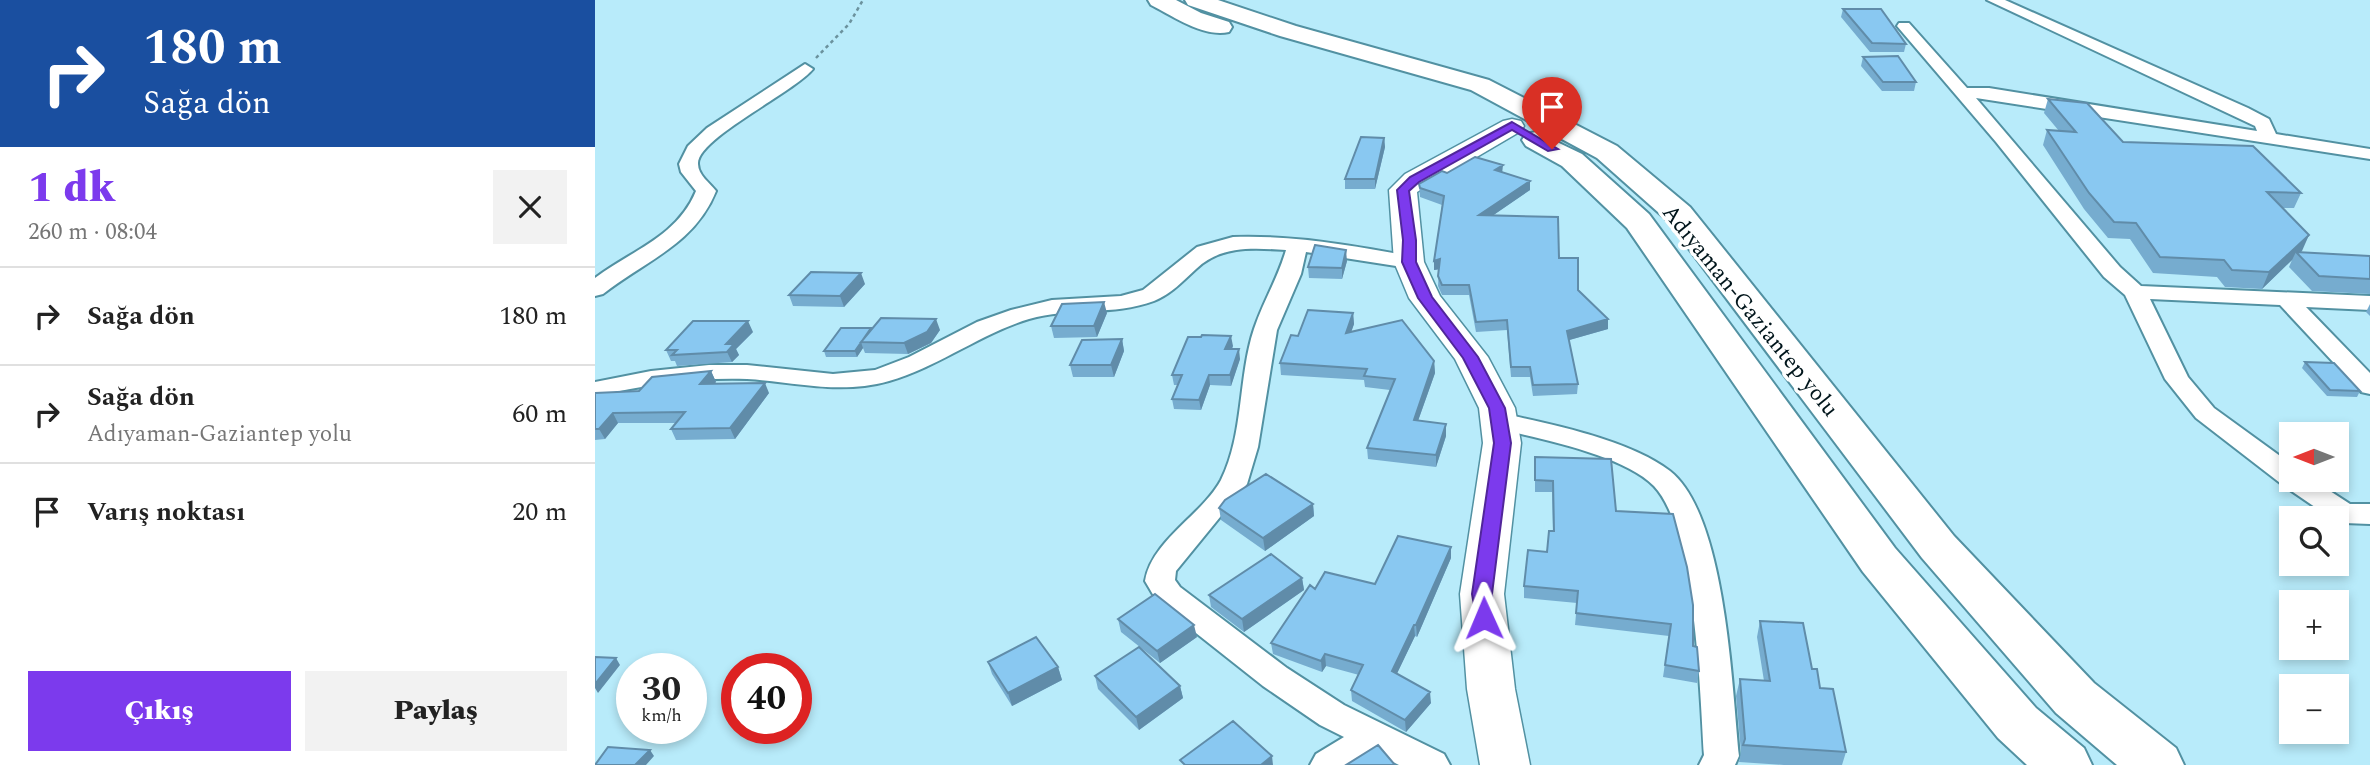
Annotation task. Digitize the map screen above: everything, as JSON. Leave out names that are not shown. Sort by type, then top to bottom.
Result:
[{"type":"highway","name":"Adıyaman-Gaziantep yolu","points":[[1159,0],[1205,22],[1454,96],[1572,160],[1638,221],[1879,560],[2017,723],[2064,765]]},
{"type":"highway","name":"Adıyaman-Gaziantep yolu","points":[[1196,0],[1288,31],[1481,85],[1607,152],[1679,214],[1938,547],[2075,698],[2157,765]]},
{"type":"street","points":[[1994,0],[2242,112],[2263,123],[2268,137]]},
{"type":"street","points":[[1904,26],[1964,93],[2112,272],[2135,292],[2177,379],[2205,413],[2279,468]]},
{"type":"street","points":[[595,289],[677,234],[703,203],[706,191],[689,170],[689,158],[699,146],[806,69]]},
{"type":"street","points":[[1964,93],[1989,93],[2370,154]]},
{"type":"street","points":[[1505,765],[1491,689],[1482,594],[1502,443],[1497,408],[1471,357],[1425,298],[1409,262],[1403,190],[1415,180],[1512,126]]},
{"type":"street","points":[[595,389],[682,376],[747,372],[826,383],[864,380],[903,369],[999,321],[1032,310],[1133,301],[1152,296],[1168,286],[1181,271],[1213,247],[1251,244],[1297,247],[1359,253],[1409,262]]},
{"type":"street","points":[[1297,247],[1290,274],[1265,330],[1245,447],[1233,484],[1162,568],[1160,582],[1169,596],[1275,677],[1332,715],[1432,765]]},
{"type":"street","points":[[2135,292],[2370,303]]},
{"type":"street","points":[[2287,300],[2370,387]]},
{"type":"street","points":[[1499,421],[1623,457],[1650,468],[1666,482],[1691,524],[1702,571],[1722,756],[1717,765]]},
{"type":"street","points":[[2313,492],[2344,513],[2370,514]]},
{"type":"street","points":[[1328,765],[1374,736]]},
{"type":"path","points":[[806,69],[835,40],[863,0]]},
{"type":"building","points":[[1843,9],[1881,9],[1906,44],[1872,43]]},
{"type":"building","points":[[1898,56],[1916,82],[1883,82],[1863,57]]},
{"type":"building","points":[[2048,99],[2087,103],[2123,142],[2253,146],[2301,193],[2267,192],[2309,235],[2269,272],[2232,270],[2224,260],[2160,257],[2136,223],[2114,222],[2089,193],[2047,130],[2076,132]]},
{"type":"building","points":[[1361,137],[1384,138],[1375,179],[1345,179]]},
{"type":"building","points":[[1475,157],[1503,165],[1495,170],[1530,181],[1479,215],[1558,217],[1559,258],[1578,258],[1578,290],[1608,319],[1567,331],[1578,384],[1533,385],[1530,367],[1511,367],[1507,320],[1476,322],[1469,285],[1442,285],[1438,276],[1440,259],[1434,261],[1444,196],[1420,188],[1419,184],[1442,171],[1447,173]]},
{"type":"building","points":[[1315,245],[1346,250],[1342,268],[1308,267]]},
{"type":"building","points":[[2296,252],[2370,256],[2370,279],[2319,276]]},
{"type":"building","points":[[811,272],[861,273],[840,296],[789,295]]},
{"type":"building","points":[[1104,302],[1094,326],[1051,326],[1062,304]]},
{"type":"building","points":[[1308,310],[1353,313],[1346,333],[1402,320],[1434,361],[1414,420],[1446,424],[1436,455],[1367,448],[1395,379],[1364,376],[1367,369],[1280,363],[1291,335],[1298,336]]},
{"type":"building","points":[[881,318],[936,319],[927,332],[904,343],[861,342]]},
{"type":"building","points":[[693,321],[748,321],[726,344],[734,344],[727,352],[672,355],[677,350],[666,350]]},
{"type":"building","points":[[841,328],[871,328],[855,351],[824,351]]},
{"type":"building","points":[[1231,336],[1225,349],[1239,349],[1230,375],[1209,375],[1199,400],[1172,399],[1182,375],[1172,375],[1188,337]]},
{"type":"building","points":[[1122,339],[1111,365],[1070,365],[1082,340]]},
{"type":"building","points":[[2305,362],[2334,363],[2360,391],[2330,390]]},
{"type":"building","points":[[711,371],[700,384],[765,383],[730,428],[671,429],[685,412],[613,413],[599,429],[595,429],[595,393],[639,391],[652,377]]},
{"type":"building","points":[[1535,457],[1611,459],[1616,511],[1673,514],[1687,567],[1693,605],[1693,646],[1697,647],[1699,671],[1665,665],[1671,624],[1576,613],[1578,591],[1524,586],[1528,550],[1547,552],[1549,531],[1554,531],[1553,481],[1535,480]]},
{"type":"building","points":[[1266,474],[1313,504],[1263,538],[1219,508],[1225,500]]},
{"type":"building","points":[[1398,536],[1451,547],[1392,671],[1430,692],[1405,720],[1351,690],[1363,665],[1325,654],[1321,661],[1271,643],[1310,585],[1315,589],[1325,572],[1375,584]]},
{"type":"building","points":[[1271,554],[1302,578],[1242,619],[1209,595]]},
{"type":"building","points":[[1155,594],[1194,625],[1157,651],[1118,619]]},
{"type":"building","points":[[1760,621],[1803,623],[1812,669],[1817,669],[1820,688],[1833,689],[1846,752],[1743,745],[1745,739],[1740,679],[1770,681]]},
{"type":"building","points":[[1036,637],[1058,667],[1008,693],[988,662]]},
{"type":"building","points":[[1139,647],[1180,686],[1136,717],[1095,676]]},
{"type":"building","points":[[595,657],[616,658],[595,684]]},
{"type":"building","points":[[1233,721],[1272,756],[1261,765],[1185,765],[1180,760]]},
{"type":"building","points":[[1378,745],[1395,765],[1346,765]]},
{"type":"building","points":[[608,747],[650,750],[635,765],[595,765]]},
{"type":"route","points":[[1484,618],[1482,594],[1502,443],[1497,408],[1471,357],[1425,298],[1409,262],[1403,190],[1415,180],[1512,126],[1552,149]]}]
